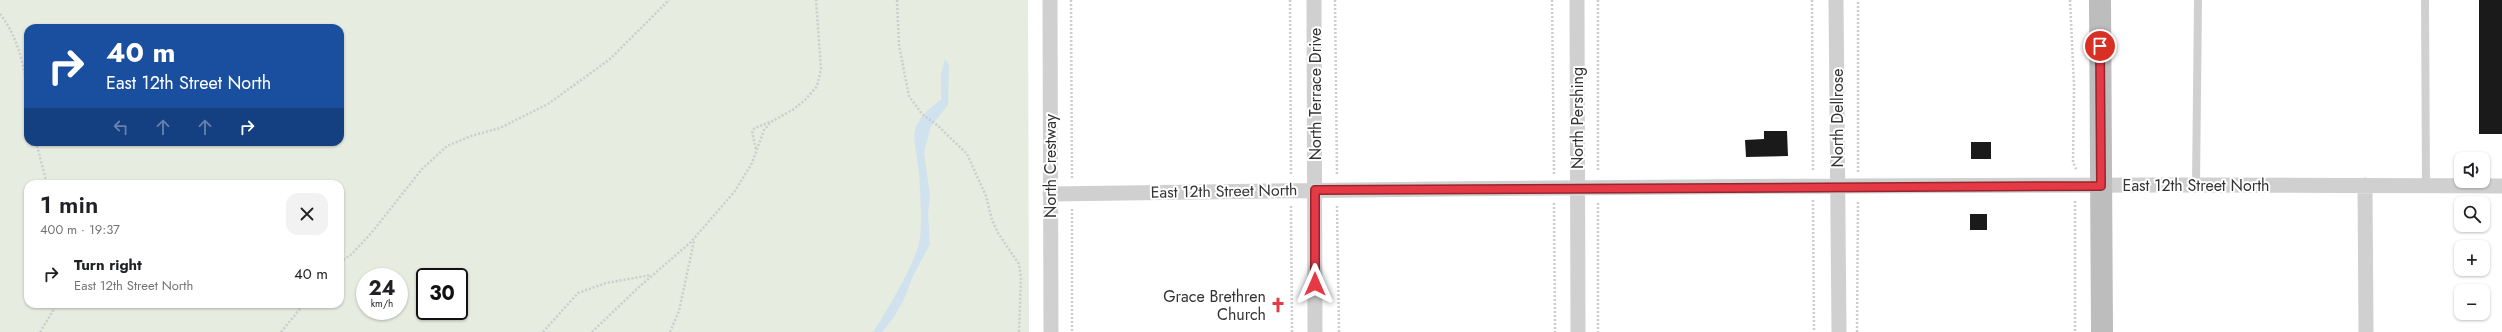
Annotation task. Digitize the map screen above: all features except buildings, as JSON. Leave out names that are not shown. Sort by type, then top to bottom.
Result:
[{"type":"main road","points":[[2100,0],[2102,332]]},
{"type":"street","name":"North Crestway","points":[[1050,0],[1051,332]]},
{"type":"street","name":"North Terrace Drive","points":[[1314,0],[1315,332]]},
{"type":"street","name":"North Pershing","points":[[1577,0],[1578,332]]},
{"type":"street","name":"North Dellrose","points":[[1836,0],[1839,332]]},
{"type":"street","points":[[2365,185],[2366,332]]},
{"type":"street","name":"East 12th Street North","points":[[1050,194],[1337,189],[1813,186],[2502,186]]},
{"type":"lane","points":[[2196,185],[2198,0]]},
{"type":"lane","points":[[2425,0],[2426,186]]},
{"type":"path","points":[[344,259],[352,254],[368,237],[422,169],[447,146],[471,136],[500,128],[548,104],[610,59],[669,0]]},
{"type":"path","points":[[756,150],[751,134],[754,127],[771,122],[800,105],[813,91],[819,80],[821,69],[816,0]]},
{"type":"path","points":[[897,0],[898,45],[909,96],[922,114],[937,125],[970,159],[986,196],[995,227],[1019,264],[1021,278],[1020,332]]},
{"type":"path","points":[[1071,0],[1072,332]]},
{"type":"path","points":[[1290,0],[1292,332]]},
{"type":"path","points":[[1335,0],[1338,332]]},
{"type":"path","points":[[1552,0],[1555,332]]},
{"type":"path","points":[[1598,0],[1598,332]]},
{"type":"path","points":[[1812,0],[1814,332]]},
{"type":"path","points":[[1857,332],[1858,0]]},
{"type":"path","points":[[2070,0],[2074,85],[2073,162],[2077,170],[2074,186],[2075,332]]},
{"type":"path","points":[[0,14],[9,26],[18,45],[24,74]]},
{"type":"path","points":[[592,332],[652,275],[691,242],[735,191],[752,163],[764,130],[771,122]]},
{"type":"path","points":[[37,146],[46,180]]},
{"type":"path","points":[[670,332],[679,311],[693,242],[700,230]]},
{"type":"path","points":[[543,332],[578,293],[606,283],[652,275]]},
{"type":"path","points":[[40,332],[55,308]]},
{"type":"path","points":[[282,332],[301,308]]},
{"type":"shaded area","points":[[0,0],[1028,0],[1029,332],[0,332]]},
{"type":"water","points":[[945,59],[949,65],[948,105],[931,126],[924,152],[930,196],[928,214],[930,244],[894,317],[882,332],[873,332],[892,302],[906,275],[919,243],[921,208],[919,173],[914,140],[915,132],[921,117],[941,100],[941,74]]},
{"type":"place","name":"Grace Brethren Church","points":[[1278,305]]},
{"type":"route","points":[[1315,284],[1315,190],[1838,186],[2101,186],[2100,46]]}]
